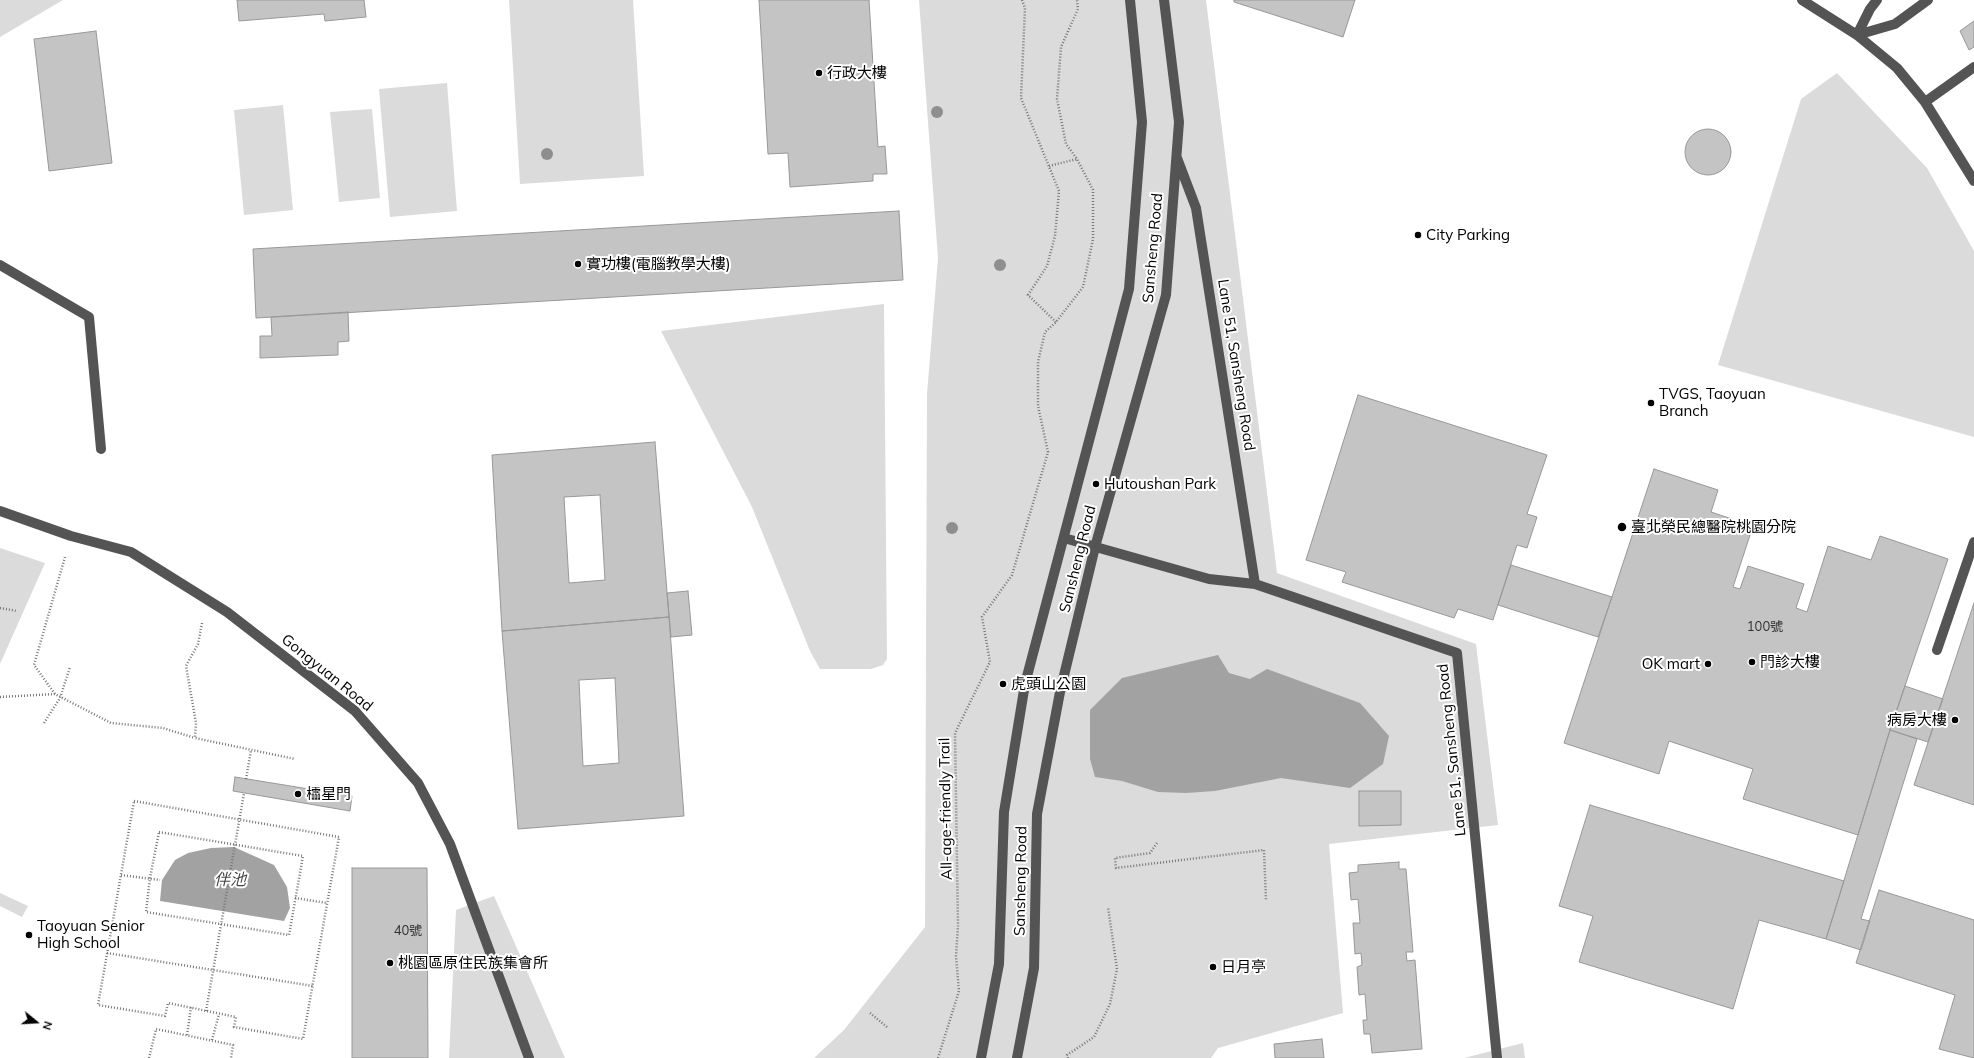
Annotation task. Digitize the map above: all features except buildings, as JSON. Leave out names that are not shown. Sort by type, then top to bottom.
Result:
[{"type":"street","name":"Sansheng Road","points":[[981,1058],[999,964],[1004,812],[1025,684],[1129,289],[1142,122],[1130,0]]},
{"type":"street","name":"Sansheng Road","points":[[1017,1058],[1034,968],[1037,814],[1060,692],[1095,547],[1166,296],[1178,122],[1164,0]]},
{"type":"street","points":[[1802,0],[1856,35],[1897,68],[1925,102],[1974,181]]},
{"type":"street","points":[[1856,35],[1870,9],[1877,0]]},
{"type":"street","points":[[1856,35],[1895,24],[1928,0]]},
{"type":"street","points":[[1925,102],[1974,67]]},
{"type":"street","name":"Lane 51, Sansheng Road","points":[[1176,154],[1196,208],[1255,584]]},
{"type":"street","points":[[0,265],[89,318],[101,450]]},
{"type":"street","name":"Gongyuan Road","points":[[0,511],[71,536],[131,552],[227,612],[355,711],[418,783],[450,844],[529,1058]]},
{"type":"street","name":"Lane 51, Sansheng Road","points":[[1064,538],[1209,579],[1255,584],[1457,653],[1497,1058]]},
{"type":"street","points":[[1938,650],[1974,542]]},
{"type":"path","points":[[1022,0],[1025,8],[1022,98],[1059,191],[1055,236],[1047,266],[1028,295],[1056,322]]},
{"type":"path","name":"All-age-friendly Trail","points":[[938,1058],[959,990],[956,956],[958,926],[955,733],[990,662],[982,617],[1012,575],[1048,452],[1038,406],[1038,362],[1045,332],[1056,322],[1083,287],[1093,239],[1093,190],[1077,159],[1066,144],[1057,99],[1061,47],[1078,9],[1077,0]]},
{"type":"path","points":[[1049,166],[1077,159]]},
{"type":"path","points":[[66,555],[34,665],[55,694],[60,698],[111,723],[163,728],[195,738],[295,759]]},
{"type":"path","points":[[0,608],[17,611]]},
{"type":"path","points":[[195,738],[196,723],[186,666],[198,644],[202,623]]},
{"type":"path","points":[[44,724],[60,698],[70,667]]},
{"type":"path","points":[[0,697],[55,694]]},
{"type":"path","points":[[246,779],[251,750]]},
{"type":"path","points":[[206,1011],[244,793]]},
{"type":"path","points":[[134,802],[339,837],[303,1039],[234,1027],[236,1017],[168,1003],[165,1016],[98,1005],[121,875],[134,802]]},
{"type":"path","points":[[160,832],[235,845],[303,856],[289,935],[146,912],[150,878],[160,832]]},
{"type":"path","points":[[1157,843],[1150,853],[1115,858],[1116,868],[1264,850],[1266,901]]},
{"type":"path","points":[[121,875],[160,880]]},
{"type":"path","points":[[295,898],[327,903]]},
{"type":"path","points":[[1068,1058],[1067,1055],[1094,1037],[1110,1004],[1117,969],[1108,908]]},
{"type":"path","points":[[107,953],[313,986]]},
{"type":"path","points":[[187,1035],[191,1007]]},
{"type":"path","points":[[870,1013],[887,1027]]},
{"type":"path","points":[[212,1040],[219,1014]]},
{"type":"path","points":[[149,1058],[156,1029],[234,1045],[231,1058]]},
{"type":"shaded area","points":[[0,0],[63,0],[0,37]]},
{"type":"shaded area","points":[[509,0],[633,0],[644,176],[520,184]]},
{"type":"shaded area","name":"Hutoushan Park","points":[[919,0],[1206,0],[1277,573],[1476,644],[1498,825],[1329,844],[1343,1013],[1218,1048],[1211,1058],[814,1058],[844,1030],[925,927],[927,394],[938,258]]},
{"type":"shaded area","points":[[1837,73],[1927,168],[1974,251],[1974,437],[1718,365],[1801,99]]},
{"type":"shaded area","points":[[447,83],[457,211],[390,217],[379,89]]},
{"type":"shaded area","points":[[283,105],[293,210],[244,215],[234,110]]},
{"type":"shaded area","points":[[372,109],[380,198],[339,202],[330,112]]},
{"type":"shaded area","points":[[884,304],[887,659],[883,665],[871,669],[820,669],[810,651],[752,507],[661,331]]},
{"type":"shaded area","points":[[0,548],[45,563],[0,664]]},
{"type":"shaded area","points":[[0,893],[28,906],[22,917],[0,906]]},
{"type":"shaded area","points":[[494,896],[565,1058],[449,1058],[456,910]]},
{"type":"shaded area","points":[[1523,1043],[1525,1058],[1464,1058]]},
{"type":"water","points":[[1218,655],[1229,673],[1250,679],[1267,669],[1360,703],[1389,736],[1383,764],[1350,788],[1281,778],[1215,791],[1186,793],[1158,792],[1122,781],[1095,777],[1090,759],[1090,710],[1122,678]]},
{"type":"water","name":"伴池","points":[[234,847],[274,865],[287,887],[290,908],[284,921],[160,901],[162,880],[175,860],[188,853],[211,848]]},
{"type":"place","name":"行政大樓","points":[[819,73]]},
{"type":"place","name":"City Parking","points":[[1418,235]]},
{"type":"place","name":"實功樓(電腦教學大樓)","points":[[578,264]]},
{"type":"place","name":"TVGS, Taoyuan Branch","points":[[1651,403]]},
{"type":"place","name":"Hutoushan Park","points":[[1096,484]]},
{"type":"place","name":"臺北榮民總醫院桃園分院","points":[[1622,527]]},
{"type":"place","name":"門診大樓","points":[[1752,662]]},
{"type":"place","name":"OK mart","points":[[1708,664]]},
{"type":"place","name":"虎頭山公園","points":[[1003,684]]},
{"type":"place","name":"病房大樓","points":[[1955,720]]},
{"type":"place","name":"櫺星門","points":[[298,794]]},
{"type":"place","name":"Taoyuan Senior High School","points":[[29,935]]},
{"type":"place","name":"桃園區原住民族集會所","points":[[390,963]]},
{"type":"place","name":"日月亭","points":[[1213,967]]}]
